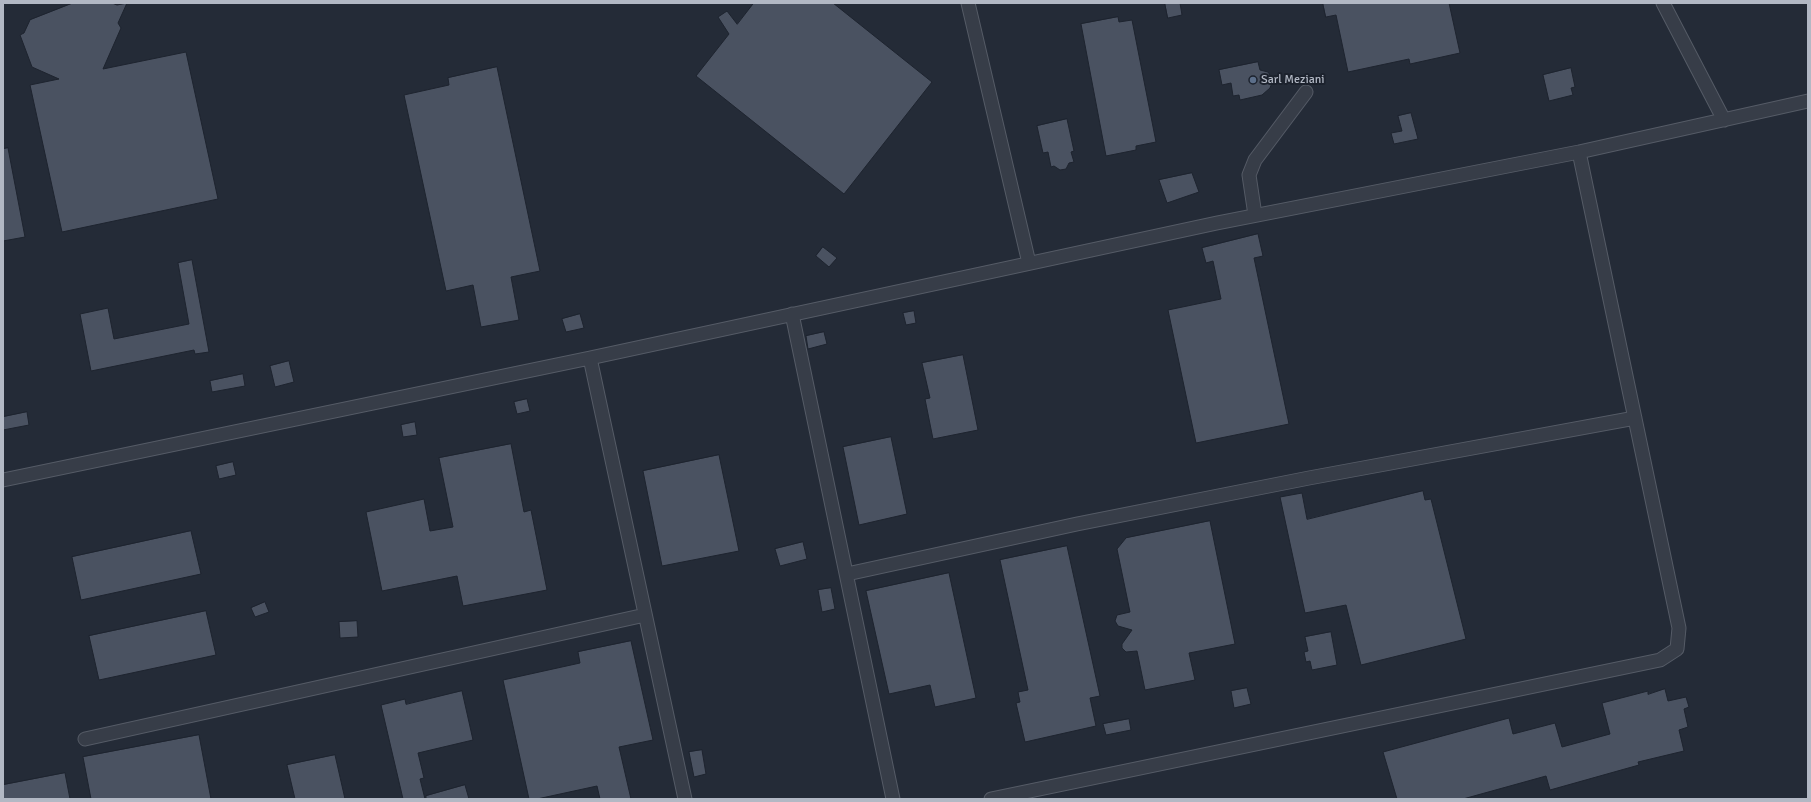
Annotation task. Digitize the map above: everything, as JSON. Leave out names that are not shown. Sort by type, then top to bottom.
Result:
[{"type":"street","points":[[968,3],[1029,263]]},
{"type":"street","points":[[1663,3],[1724,120]]},
{"type":"street","points":[[1255,215],[1249,175],[1253,165],[1306,92]]},
{"type":"street","points":[[3,480],[590,358],[1255,215],[1579,152],[1808,101]]},
{"type":"street","points":[[991,799],[1660,660],[1676,649],[1679,628],[1579,152]]},
{"type":"street","points":[[792,314],[893,799]]},
{"type":"street","points":[[590,358],[644,615],[685,799]]},
{"type":"street","points":[[847,574],[1077,524],[1635,418]]},
{"type":"street","points":[[85,739],[644,615]]},
{"type":"building","points":[[73,3],[112,3],[117,5],[127,3],[118,23],[121,28],[103,69],[186,52],[218,199],[62,232],[30,85],[59,79],[32,67],[20,35],[24,33],[30,20]]},
{"type":"building","points":[[754,3],[833,3],[932,82],[844,194],[696,76],[729,34],[718,17],[727,11],[737,24]]},
{"type":"building","points":[[1165,3],[1180,3],[1182,15],[1168,18]]},
{"type":"building","points":[[1323,3],[1449,3],[1460,53],[1410,64],[1409,59],[1348,72],[1336,15],[1326,17]]},
{"type":"building","points":[[1118,17],[1119,22],[1132,20],[1156,142],[1136,146],[1136,150],[1106,156],[1081,24]]},
{"type":"building","points":[[1258,62],[1260,70],[1268,72],[1273,80],[1270,88],[1262,95],[1240,100],[1239,95],[1233,96],[1231,83],[1222,85],[1219,70]]},
{"type":"building","points":[[497,67],[540,271],[511,277],[519,320],[481,327],[473,285],[446,291],[404,95],[449,85],[448,78]]},
{"type":"building","points":[[1571,68],[1575,87],[1571,88],[1573,95],[1549,101],[1543,75]]},
{"type":"building","points":[[1411,113],[1418,139],[1394,144],[1391,133],[1402,131],[1398,116]]},
{"type":"building","points":[[1067,119],[1074,151],[1071,152],[1074,162],[1069,163],[1066,169],[1060,170],[1054,166],[1051,167],[1048,152],[1043,153],[1037,126]]},
{"type":"building","points":[[8,148],[25,237],[3,241],[3,149]]},
{"type":"building","points":[[1192,173],[1199,192],[1167,203],[1159,180]]},
{"type":"building","points":[[1258,234],[1263,256],[1254,258],[1289,424],[1196,443],[1168,310],[1221,299],[1213,261],[1206,263],[1202,248]]},
{"type":"building","points":[[823,247],[837,258],[829,267],[816,256]]},
{"type":"building","points":[[192,260],[209,352],[195,354],[194,350],[91,371],[80,314],[108,308],[114,339],[189,324],[178,263]]},
{"type":"building","points":[[914,311],[916,323],[906,325],[903,313]]},
{"type":"building","points":[[580,314],[584,328],[566,332],[562,319]]},
{"type":"building","points":[[824,332],[827,344],[808,349],[806,336]]},
{"type":"building","points":[[963,355],[978,430],[933,439],[925,399],[930,398],[922,363]]},
{"type":"building","points":[[289,361],[294,382],[275,387],[270,366]]},
{"type":"building","points":[[243,374],[245,386],[212,392],[210,381]]},
{"type":"building","points":[[527,399],[530,411],[517,414],[514,402]]},
{"type":"building","points":[[27,412],[29,425],[3,430],[3,417]]},
{"type":"building","points":[[415,422],[417,435],[403,437],[401,425]]},
{"type":"building","points":[[891,437],[907,514],[859,525],[843,447]]},
{"type":"building","points":[[511,444],[524,512],[531,510],[547,590],[463,606],[457,576],[382,591],[366,512],[424,499],[430,531],[453,527],[439,458]]},
{"type":"building","points":[[719,455],[739,551],[662,566],[643,471]]},
{"type":"building","points":[[233,462],[236,475],[219,479],[216,466]]},
{"type":"building","points":[[1423,491],[1425,500],[1431,499],[1466,639],[1361,665],[1346,605],[1305,613],[1280,497],[1302,493],[1307,519]]},
{"type":"building","points":[[1210,521],[1235,644],[1189,653],[1195,680],[1145,690],[1137,651],[1126,652],[1122,648],[1122,644],[1132,630],[1118,626],[1115,621],[1117,615],[1130,612],[1117,549],[1126,538]]},
{"type":"building","points":[[191,531],[201,574],[81,600],[72,557]]},
{"type":"building","points":[[803,542],[807,559],[780,566],[775,549]]},
{"type":"building","points":[[1067,546],[1100,696],[1090,698],[1096,726],[1025,742],[1016,703],[1020,702],[1018,692],[1028,690],[1000,560]]},
{"type":"building","points":[[949,573],[976,698],[935,707],[930,685],[889,694],[866,591]]},
{"type":"building","points":[[831,588],[835,609],[822,612],[818,590]]},
{"type":"building","points":[[265,602],[269,612],[255,617],[251,608]]},
{"type":"building","points":[[206,611],[216,655],[99,680],[89,636]]},
{"type":"building","points":[[357,621],[358,637],[340,638],[339,622]]},
{"type":"building","points":[[1331,632],[1337,665],[1312,670],[1310,661],[1306,662],[1304,652],[1308,651],[1305,637]]},
{"type":"building","points":[[631,641],[653,740],[619,747],[631,799],[600,799],[597,786],[537,799],[529,799],[503,680],[580,663],[578,652]]},
{"type":"building","points":[[1247,688],[1251,704],[1234,708],[1231,691]]},
{"type":"building","points":[[1665,689],[1668,701],[1686,697],[1689,707],[1684,709],[1688,727],[1679,730],[1684,751],[1638,762],[1639,765],[1550,790],[1546,776],[1463,799],[1397,799],[1383,752],[1509,718],[1513,734],[1555,723],[1562,747],[1610,734],[1602,703],[1648,691],[1648,694]]},
{"type":"building","points":[[462,691],[473,740],[418,753],[424,778],[420,779],[425,799],[403,799],[381,705],[405,699],[406,704]]},
{"type":"building","points":[[1129,719],[1131,730],[1106,735],[1103,724]]},
{"type":"building","points":[[199,735],[211,799],[91,799],[83,757]]},
{"type":"building","points":[[702,750],[706,774],[694,777],[689,752]]},
{"type":"building","points":[[335,755],[345,799],[295,799],[287,765]]},
{"type":"building","points":[[65,773],[70,799],[3,799],[3,785]]},
{"type":"building","points":[[465,785],[469,799],[426,799],[426,796]]},
{"type":"place","name":"Sarl Meziani","points":[[1253,80]]}]
